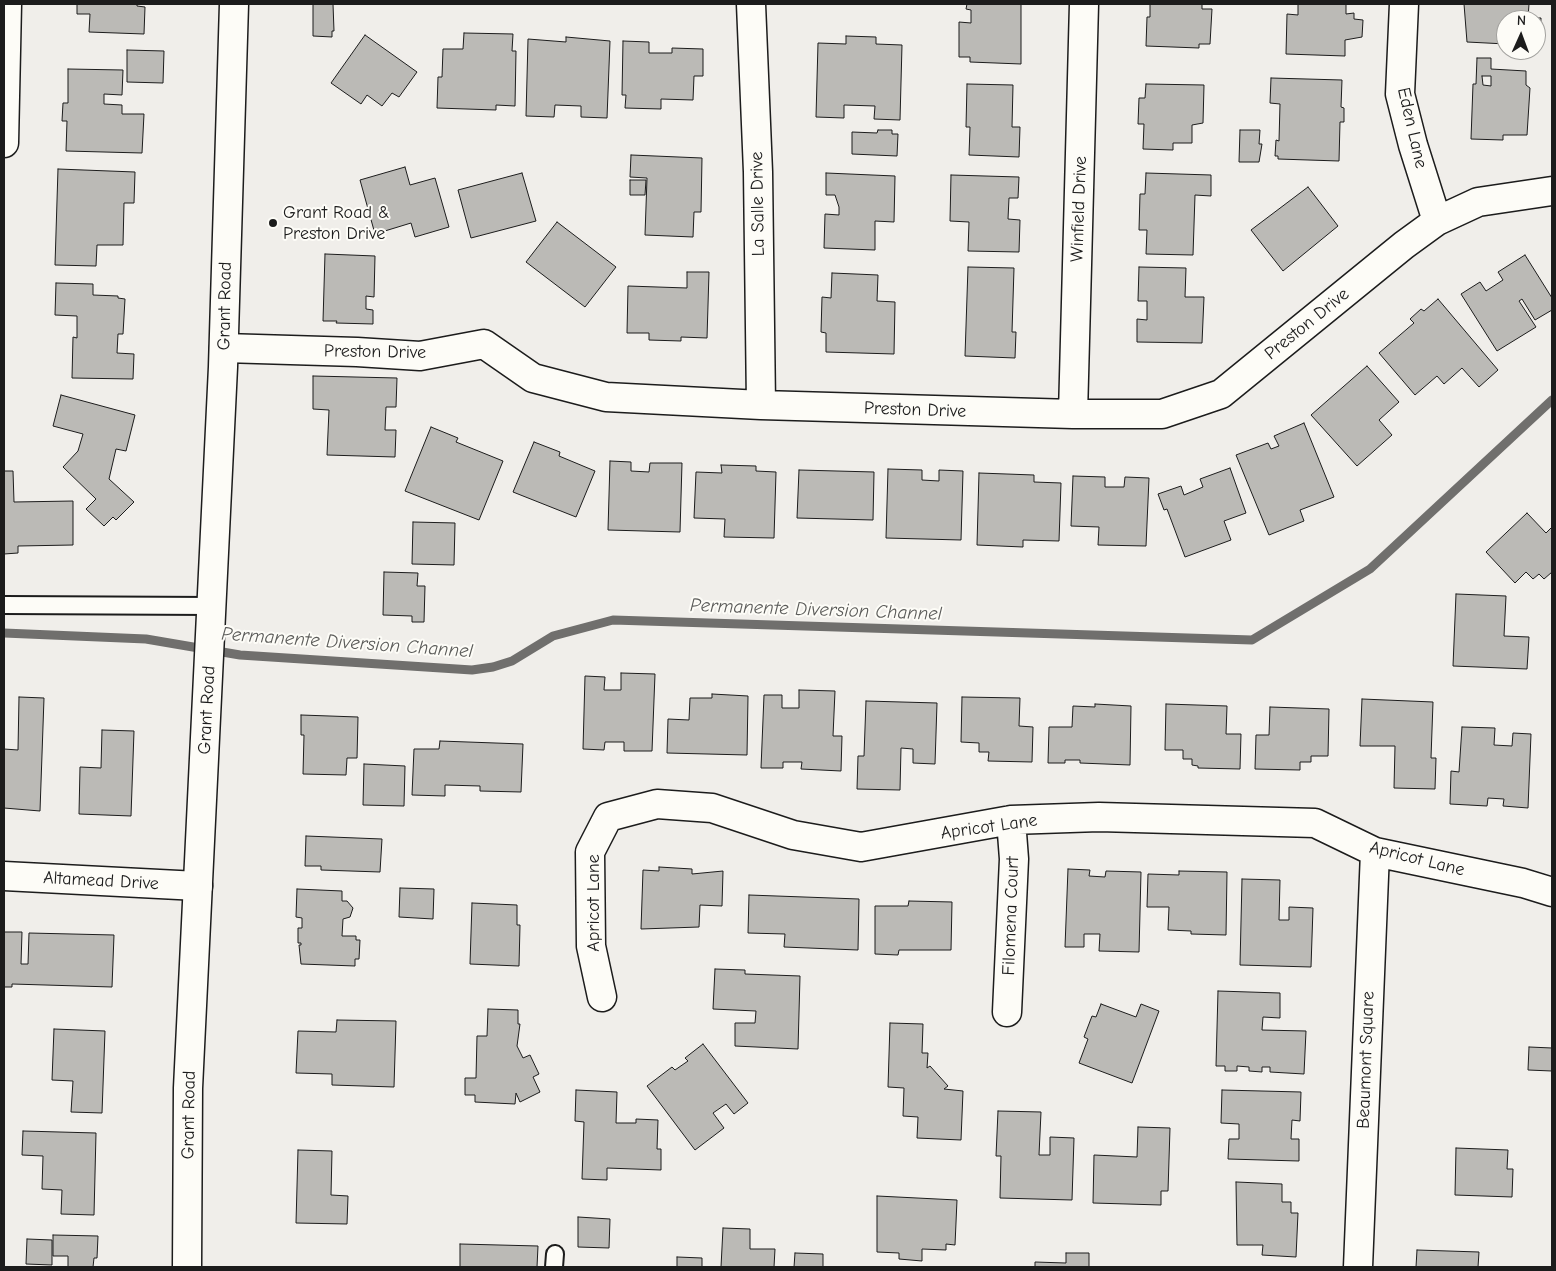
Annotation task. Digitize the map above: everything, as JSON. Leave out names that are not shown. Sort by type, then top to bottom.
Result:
[{"type":"street","points":[[4,143],[7,4]]},
{"type":"street","name":"Grant Road","points":[[187,1267],[188,1088],[210,667],[224,348],[234,4]]},
{"type":"street","name":"La Salle Drive","points":[[751,4],[758,172],[762,405]]},
{"type":"street","name":"Winfield Drive","points":[[1073,414],[1084,4]]},
{"type":"street","name":"Eden Lane","points":[[1404,4],[1400,94],[1436,221]]},
{"type":"street","name":"Preston Drive","points":[[224,348],[420,356],[484,344],[533,378],[606,397],[762,405],[1073,414],[1162,414],[1222,394],[1436,221],[1478,202],[1552,191]]},
{"type":"street","name":"Apricot Lane","points":[[602,997],[591,946],[590,852],[608,817],[657,804],[712,808],[793,835],[861,847],[1012,820],[1100,816],[1315,823],[1375,852],[1552,892]]},
{"type":"street","name":"Filomena Court","points":[[1007,1012],[1014,859],[1012,820]]},
{"type":"street","name":"Beaumont Square","points":[[1358,1267],[1375,852]]},
{"type":"street","name":"Altamead Drive","points":[[4,876],[198,886]]},
{"type":"lane","points":[[4,605],[212,619]]},
{"type":"building","points":[[77,4],[137,4],[137,6],[145,7],[144,34],[89,32],[90,14],[77,14]]},
{"type":"building","points":[[313,4],[333,4],[334,31],[332,31],[332,37],[313,36]]},
{"type":"building","points":[[967,4],[1021,4],[1021,64],[970,62],[970,57],[959,57],[959,22],[971,23],[971,10],[966,9]]},
{"type":"building","points":[[1150,4],[1202,4],[1202,9],[1212,9],[1210,44],[1199,44],[1199,48],[1146,46],[1147,17],[1150,17]]},
{"type":"building","points":[[1298,4],[1346,4],[1346,14],[1354,13],[1354,19],[1363,20],[1362,37],[1345,40],[1345,56],[1286,54],[1287,14],[1298,15]]},
{"type":"building","points":[[1464,4],[1529,4],[1529,10],[1496,10],[1496,43],[1467,42]]},
{"type":"building","points":[[464,33],[513,34],[512,51],[516,51],[515,106],[496,105],[496,110],[437,108],[438,77],[442,77],[443,49],[463,49]]},
{"type":"building","points":[[365,35],[417,72],[399,97],[392,93],[382,106],[367,95],[361,104],[331,83]]},
{"type":"building","points":[[846,36],[876,37],[876,44],[902,45],[900,120],[874,119],[875,106],[844,105],[844,118],[816,117],[818,43],[846,44]]},
{"type":"building","points":[[566,37],[610,41],[607,118],[581,117],[581,106],[555,105],[554,117],[526,116],[528,39],[566,42]]},
{"type":"building","points":[[623,41],[649,42],[649,53],[672,53],[672,48],[703,49],[703,76],[694,76],[693,100],[661,99],[661,109],[625,108],[626,95],[622,95]]},
{"type":"building","points":[[127,50],[164,51],[163,83],[127,82]]},
{"type":"building","points":[[1477,58],[1491,58],[1491,69],[1526,71],[1526,85],[1530,88],[1527,135],[1503,135],[1503,140],[1471,139],[1473,84],[1476,84]],"holes":[[[1482,76],[1491,76],[1491,86],[1483,85]]]},
{"type":"building","points":[[68,69],[123,70],[122,95],[104,94],[104,104],[122,105],[122,114],[144,114],[142,153],[66,151],[67,121],[62,121],[63,103],[68,103]]},
{"type":"building","points":[[1271,78],[1342,80],[1341,107],[1344,108],[1344,122],[1340,122],[1339,161],[1278,159],[1278,156],[1275,156],[1276,140],[1279,141],[1280,104],[1270,103]]},
{"type":"building","points":[[967,84],[1013,85],[1012,127],[1020,127],[1019,157],[969,155],[970,127],[966,127]]},
{"type":"building","points":[[1146,84],[1204,85],[1203,123],[1192,125],[1192,143],[1173,143],[1173,150],[1143,149],[1144,124],[1138,124],[1139,98],[1145,98]]},
{"type":"building","points":[[878,130],[892,130],[892,134],[898,134],[897,156],[852,154],[852,132],[877,133]]},
{"type":"building","points":[[1240,130],[1260,130],[1259,144],[1262,144],[1259,162],[1239,162]]},
{"type":"building","points":[[631,155],[702,158],[701,212],[694,212],[693,237],[645,235],[647,178],[630,177]]},
{"type":"building","points":[[405,167],[410,185],[435,178],[449,227],[415,237],[411,223],[375,234],[360,180]]},
{"type":"building","points":[[58,169],[135,172],[134,203],[124,203],[123,245],[97,245],[96,266],[55,265]]},
{"type":"building","points":[[522,173],[536,221],[471,238],[458,190]]},
{"type":"building","points":[[826,173],[895,176],[894,222],[875,221],[875,250],[824,248],[825,214],[839,215],[839,207],[835,195],[826,195]]},
{"type":"building","points":[[1146,173],[1211,175],[1211,196],[1195,195],[1193,255],[1146,254],[1147,230],[1139,230],[1140,194],[1145,194]]},
{"type":"building","points":[[951,175],[1019,177],[1018,198],[1009,198],[1008,219],[1020,220],[1019,252],[968,251],[969,222],[950,221]]},
{"type":"building","points":[[630,180],[646,180],[645,195],[630,195]]},
{"type":"building","points":[[1308,187],[1338,226],[1283,271],[1251,230]]},
{"type":"building","points":[[557,222],[616,267],[585,307],[526,262]]},
{"type":"building","points":[[325,254],[375,256],[374,297],[366,296],[366,309],[373,310],[373,324],[323,321]]},
{"type":"building","points":[[1525,255],[1552,298],[1552,310],[1535,320],[1522,299],[1519,301],[1536,327],[1497,351],[1461,294],[1480,282],[1486,291],[1503,280],[1498,272]]},
{"type":"building","points":[[968,267],[1014,268],[1012,332],[1016,332],[1015,358],[965,356]]},
{"type":"building","points":[[1139,267],[1186,268],[1185,297],[1204,297],[1202,343],[1137,342],[1137,319],[1147,320],[1147,301],[1138,301]]},
{"type":"building","points":[[687,272],[709,272],[707,338],[681,337],[681,341],[649,340],[649,333],[627,333],[628,286],[687,288]]},
{"type":"building","points":[[832,273],[878,275],[877,301],[895,302],[894,354],[826,352],[826,333],[821,332],[822,297],[831,298]]},
{"type":"building","points":[[56,283],[93,284],[93,295],[118,296],[118,298],[125,299],[123,334],[118,334],[117,353],[134,354],[133,379],[72,378],[73,337],[77,338],[77,316],[55,315]]},
{"type":"building","points":[[1438,299],[1498,370],[1479,387],[1462,368],[1444,384],[1437,376],[1415,395],[1379,353],[1414,323],[1410,319],[1421,309],[1424,311]]},
{"type":"building","points":[[1367,366],[1399,402],[1379,420],[1392,435],[1357,466],[1311,415]]},
{"type":"building","points":[[313,376],[397,378],[396,407],[386,407],[385,430],[396,430],[395,457],[327,455],[329,410],[313,409]]},
{"type":"building","points":[[61,395],[135,415],[126,451],[116,449],[109,479],[134,502],[116,520],[113,517],[104,526],[86,509],[96,499],[63,467],[78,451],[83,434],[53,426]]},
{"type":"building","points":[[1304,423],[1334,497],[1300,510],[1304,521],[1269,535],[1236,455],[1268,443],[1271,449],[1279,446],[1274,436]]},
{"type":"building","points":[[431,427],[458,438],[456,442],[503,461],[479,520],[405,491]]},
{"type":"building","points":[[534,442],[560,452],[559,456],[595,471],[576,517],[513,492]]},
{"type":"building","points":[[610,461],[631,462],[631,471],[649,472],[650,463],[682,463],[680,532],[608,530]]},
{"type":"building","points":[[721,465],[756,466],[756,471],[776,472],[774,538],[724,537],[725,519],[694,518],[696,472],[722,473]]},
{"type":"building","points":[[1230,468],[1246,513],[1224,521],[1231,540],[1185,557],[1167,509],[1164,510],[1158,494],[1181,486],[1184,495],[1203,487],[1200,479]]},
{"type":"building","points":[[888,469],[922,470],[922,480],[939,481],[939,470],[963,471],[961,540],[886,538]]},
{"type":"building","points":[[799,470],[874,472],[873,520],[797,518]]},
{"type":"building","points":[[4,471],[13,471],[14,502],[73,501],[73,545],[18,546],[18,553],[4,554]]},
{"type":"building","points":[[979,473],[1034,475],[1034,482],[1061,483],[1059,541],[1023,540],[1023,547],[977,545]]},
{"type":"building","points":[[1073,476],[1105,477],[1105,487],[1124,487],[1125,477],[1149,478],[1146,546],[1098,545],[1099,527],[1071,526]]},
{"type":"building","points":[[1527,513],[1546,533],[1552,527],[1552,572],[1544,579],[1539,574],[1533,579],[1526,572],[1515,583],[1486,552]]},
{"type":"building","points":[[413,522],[455,523],[454,565],[412,564]]},
{"type":"building","points":[[384,572],[418,573],[417,586],[425,586],[424,622],[412,622],[412,616],[383,615]]},
{"type":"building","points":[[1456,594],[1506,596],[1504,636],[1529,637],[1527,669],[1453,666]]},
{"type":"building","points":[[621,673],[655,674],[652,751],[624,751],[624,742],[605,742],[604,750],[583,749],[585,676],[605,677],[604,690],[621,690]]},
{"type":"building","points":[[799,690],[835,691],[833,736],[842,736],[841,771],[801,769],[802,762],[783,762],[783,768],[761,768],[764,695],[782,695],[782,708],[799,708]]},
{"type":"building","points":[[712,694],[748,696],[747,755],[667,753],[668,719],[689,720],[690,698],[712,698]]},
{"type":"building","points":[[19,697],[44,698],[40,811],[4,808],[4,749],[18,750]]},
{"type":"building","points":[[962,697],[1020,698],[1019,726],[1033,727],[1032,762],[988,761],[989,752],[979,752],[979,743],[961,742]]},
{"type":"building","points":[[1362,699],[1433,702],[1431,758],[1436,758],[1435,789],[1394,788],[1395,746],[1360,746]]},
{"type":"building","points":[[866,701],[937,703],[935,764],[913,763],[913,749],[901,748],[900,790],[857,789],[858,756],[864,756]]},
{"type":"building","points":[[1095,704],[1131,706],[1130,765],[1080,763],[1080,760],[1065,760],[1065,763],[1048,763],[1049,727],[1072,727],[1073,706],[1095,707]]},
{"type":"building","points":[[1166,704],[1227,706],[1226,734],[1241,734],[1240,769],[1198,768],[1198,766],[1192,765],[1192,759],[1183,759],[1183,750],[1165,750]]},
{"type":"building","points":[[1270,707],[1329,709],[1328,756],[1311,756],[1311,762],[1300,762],[1300,770],[1255,769],[1256,735],[1269,735]]},
{"type":"building","points":[[301,715],[358,717],[357,758],[347,758],[346,775],[303,774],[304,735],[301,735]]},
{"type":"building","points":[[1462,727],[1495,728],[1494,745],[1512,746],[1513,733],[1531,734],[1528,808],[1503,806],[1504,799],[1488,798],[1487,806],[1450,804],[1451,771],[1459,772]]},
{"type":"building","points":[[102,730],[134,731],[131,816],[79,814],[80,767],[101,768]]},
{"type":"building","points":[[440,741],[523,744],[521,792],[480,791],[480,786],[445,785],[445,796],[412,795],[414,749],[439,749]]},
{"type":"building","points":[[364,764],[405,766],[404,806],[363,805]]},
{"type":"building","points":[[306,836],[382,839],[380,872],[321,870],[321,866],[305,866]]},
{"type":"building","points":[[659,867],[692,869],[692,874],[723,871],[722,906],[700,905],[699,927],[641,929],[643,870],[659,871]]},
{"type":"building","points":[[1068,869],[1090,870],[1089,876],[1105,877],[1106,871],[1141,872],[1139,952],[1099,951],[1100,934],[1084,934],[1084,947],[1065,947]]},
{"type":"building","points":[[1179,871],[1227,872],[1226,935],[1191,934],[1191,931],[1168,930],[1169,907],[1147,907],[1148,874],[1179,875]]},
{"type":"building","points":[[1242,879],[1280,880],[1279,920],[1289,920],[1289,907],[1313,908],[1311,967],[1240,965]]},
{"type":"building","points":[[400,888],[434,889],[433,919],[399,917]]},
{"type":"building","points":[[297,889],[342,891],[342,901],[347,901],[353,908],[350,917],[343,919],[342,936],[356,936],[356,940],[360,940],[359,959],[355,959],[355,966],[301,964],[299,945],[301,943],[298,943],[298,928],[302,928],[302,918],[296,917]]},
{"type":"building","points":[[749,895],[859,899],[858,950],[784,947],[785,934],[748,933]]},
{"type":"building","points":[[909,901],[952,902],[951,950],[899,950],[898,955],[875,954],[875,906],[908,906]]},
{"type":"building","points":[[472,903],[517,905],[517,925],[520,925],[519,966],[470,964]]},
{"type":"building","points":[[4,932],[22,932],[21,964],[28,964],[29,933],[114,935],[112,987],[12,984],[12,987],[4,987]]},
{"type":"building","points":[[715,969],[745,970],[745,974],[800,976],[798,1049],[735,1046],[735,1023],[755,1023],[756,1011],[713,1009]]},
{"type":"building","points":[[1218,991],[1280,993],[1280,1018],[1263,1017],[1262,1030],[1306,1031],[1304,1074],[1270,1072],[1270,1067],[1262,1067],[1262,1072],[1249,1071],[1249,1067],[1237,1066],[1237,1071],[1225,1071],[1225,1066],[1216,1066]]},
{"type":"building","points":[[1101,1004],[1136,1017],[1141,1004],[1159,1011],[1132,1083],[1079,1063],[1088,1039],[1084,1037],[1092,1016],[1096,1017]]},
{"type":"building","points":[[488,1009],[518,1010],[518,1024],[520,1024],[517,1046],[523,1058],[530,1055],[539,1074],[533,1077],[540,1092],[520,1102],[516,1093],[515,1104],[475,1102],[475,1095],[465,1095],[465,1078],[476,1078],[477,1036],[487,1036]]},
{"type":"building","points":[[337,1020],[396,1021],[394,1087],[332,1085],[332,1074],[296,1073],[298,1031],[336,1032]]},
{"type":"building","points":[[890,1023],[923,1024],[922,1053],[928,1053],[927,1068],[930,1066],[948,1086],[944,1089],[963,1091],[961,1140],[917,1138],[918,1117],[903,1116],[904,1088],[888,1087]]},
{"type":"building","points":[[54,1029],[105,1031],[102,1113],[71,1112],[73,1081],[52,1080]]},
{"type":"building","points":[[703,1044],[748,1103],[734,1114],[726,1104],[713,1113],[724,1128],[695,1150],[647,1086],[672,1067],[675,1070],[688,1061],[685,1058]]},
{"type":"building","points":[[1529,1047],[1552,1048],[1552,1071],[1528,1070]]},
{"type":"building","points":[[576,1090],[617,1092],[616,1123],[636,1123],[636,1119],[658,1120],[657,1149],[661,1149],[661,1170],[607,1168],[607,1180],[582,1179],[584,1122],[575,1121]]},
{"type":"building","points":[[1222,1090],[1301,1092],[1300,1121],[1292,1120],[1291,1139],[1299,1139],[1299,1161],[1228,1159],[1229,1139],[1239,1139],[1239,1124],[1221,1123]]},
{"type":"building","points":[[998,1111],[1041,1112],[1039,1155],[1050,1155],[1050,1137],[1074,1138],[1072,1200],[1000,1198],[1001,1156],[996,1156]]},
{"type":"building","points":[[1138,1127],[1170,1128],[1168,1191],[1161,1191],[1161,1205],[1093,1203],[1094,1155],[1137,1157]]},
{"type":"building","points":[[23,1131],[96,1133],[94,1215],[61,1214],[62,1190],[42,1189],[43,1156],[22,1155]]},
{"type":"building","points":[[1456,1148],[1508,1150],[1507,1169],[1513,1169],[1512,1197],[1455,1195]]},
{"type":"building","points":[[298,1150],[332,1151],[331,1195],[348,1196],[347,1224],[296,1223]]},
{"type":"building","points":[[1236,1182],[1282,1184],[1282,1202],[1291,1202],[1291,1213],[1298,1213],[1296,1257],[1262,1255],[1263,1245],[1237,1245]]},
{"type":"building","points":[[877,1196],[957,1200],[955,1245],[946,1244],[946,1250],[922,1249],[922,1261],[899,1259],[899,1253],[877,1252]]},
{"type":"building","points":[[578,1217],[610,1219],[609,1248],[578,1247]]},
{"type":"building","points":[[723,1228],[750,1229],[750,1249],[775,1249],[774,1267],[721,1267]]},
{"type":"building","points":[[53,1235],[98,1236],[97,1258],[94,1258],[93,1267],[68,1267],[68,1256],[53,1256]]},
{"type":"building","points":[[27,1239],[52,1240],[52,1265],[26,1264]]},
{"type":"building","points":[[460,1244],[538,1246],[537,1267],[460,1267]]},
{"type":"building","points":[[1417,1250],[1479,1252],[1478,1267],[1416,1267]]},
{"type":"building","points":[[795,1253],[823,1254],[823,1267],[794,1267]]},
{"type":"building","points":[[1066,1253],[1089,1253],[1089,1267],[1035,1267],[1035,1262],[1066,1263]]},
{"type":"building","points":[[677,1257],[702,1258],[702,1267],[677,1267]]},
{"type":"waterway","name":"Permanente Diversion Channel","points":[[4,633],[146,639],[240,655],[472,670],[493,667],[512,661],[553,636],[613,620],[1252,640],[1370,569],[1552,400]]},
{"type":"place","name":"Grant Road & Preston Drive","points":[[273,223]]}]
